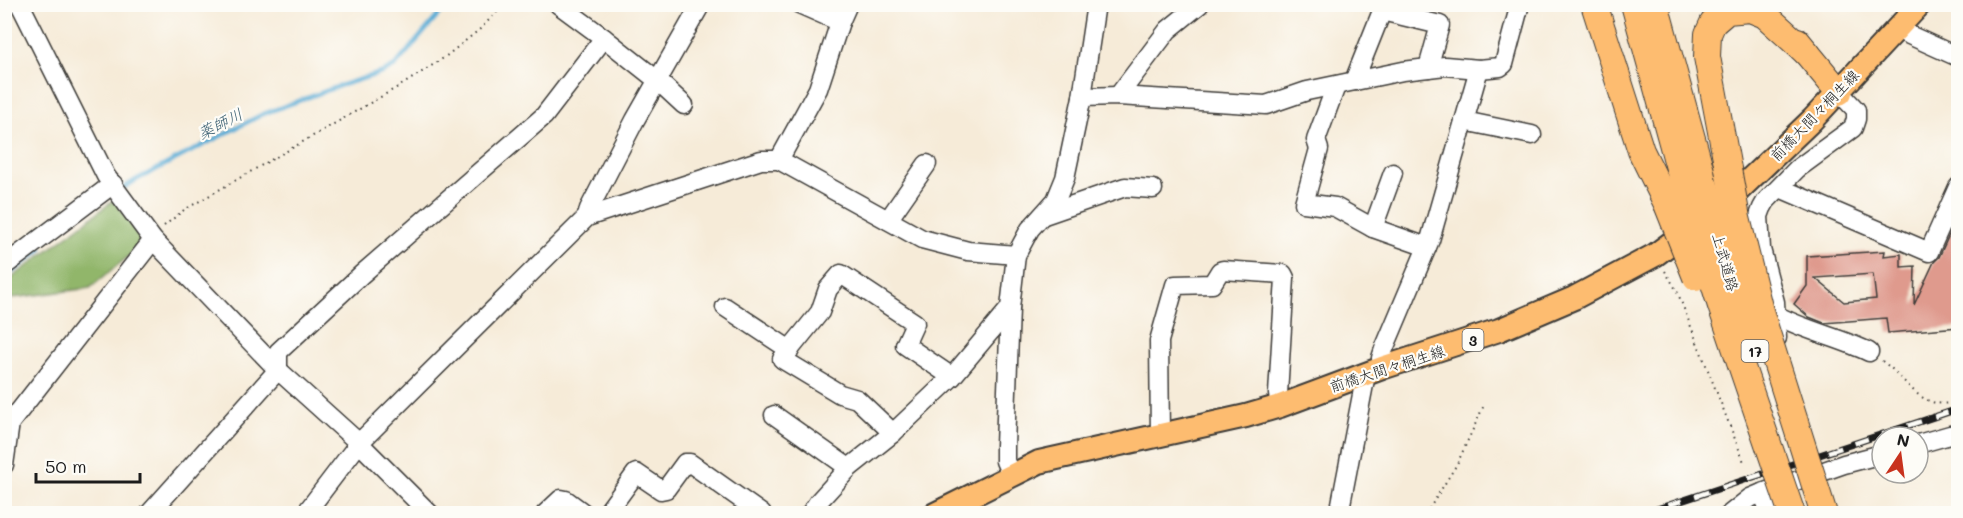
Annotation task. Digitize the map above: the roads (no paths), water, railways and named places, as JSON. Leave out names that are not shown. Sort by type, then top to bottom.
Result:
[{"type":"highway","points":[[1594,4],[1641,151],[1686,194]]},
{"type":"highway","name":"上武道路","points":[[1634,4],[1686,194],[1721,306],[1792,513]]},
{"type":"highway","name":"上武道路","points":[[1655,4],[1686,194],[1736,296],[1785,441],[1814,513]]},
{"type":"highway","points":[[1765,4],[1839,92]]},
{"type":"highway","points":[[1807,53],[1765,15],[1750,9],[1727,11],[1713,23],[1708,34],[1707,57],[1737,218],[1760,311],[1824,513]]},
{"type":"main road","name":"前橋大間々桐生線","points":[[935,513],[1039,462],[1217,424],[1280,406],[1374,371],[1462,344],[1546,312],[1655,255],[1724,204],[1839,92],[1920,4]]},
{"type":"street","points":[[20,4],[106,176],[153,240],[278,370],[359,443],[430,513]]},
{"type":"street","points":[[558,4],[657,80],[684,105]]},
{"type":"street","points":[[587,217],[589,208],[657,80],[701,4]]},
{"type":"street","points":[[799,4],[840,22]]},
{"type":"street","points":[[779,160],[818,89],[848,4]]},
{"type":"street","points":[[1011,475],[1005,461],[1005,446],[1010,308],[1016,255],[1030,229],[1056,200],[1065,178],[1082,97],[1096,4]]},
{"type":"street","points":[[1118,96],[1168,30],[1200,4]]},
{"type":"street","points":[[1082,97],[1118,96],[1266,105],[1307,91],[1428,68],[1500,67],[1504,64],[1520,4]]},
{"type":"street","points":[[1354,81],[1382,11],[1440,25],[1428,68]]},
{"type":"street","points":[[1896,29],[1959,57]]},
{"type":"street","points":[[149,513],[278,370],[278,352],[362,274],[544,116],[604,38]]},
{"type":"street","points":[[1339,513],[1374,371],[1382,358],[1427,248],[1479,69]]},
{"type":"street","points":[[1336,86],[1316,140],[1319,148],[1304,202],[1335,207],[1373,228],[1427,248]]},
{"type":"street","points":[[1782,352],[1774,314],[1775,302],[1761,249],[1760,216],[1766,201],[1797,169],[1853,128],[1857,116],[1856,110],[1839,92]]},
{"type":"street","points":[[1464,121],[1532,135]]},
{"type":"street","points":[[304,513],[359,443],[587,217],[761,160],[779,160],[922,239],[968,251],[1016,255]]},
{"type":"street","points":[[888,220],[927,164]]},
{"type":"street","points":[[1373,228],[1393,173]]},
{"type":"street","points":[[4,266],[113,184]]},
{"type":"street","points":[[1042,216],[1125,187],[1153,189]]},
{"type":"street","points":[[1780,188],[1929,252],[1959,187]]},
{"type":"street","points":[[4,465],[10,423],[153,240]]},
{"type":"street","points":[[1160,436],[1159,341],[1174,285],[1212,284],[1223,270],[1283,274],[1285,278],[1278,394],[1280,406]]},
{"type":"street","points":[[893,433],[857,399],[840,394],[782,359],[820,312],[828,290],[841,274],[915,323],[905,345],[952,377]]},
{"type":"street","points":[[725,307],[790,350]]},
{"type":"street","points":[[810,513],[849,468],[893,433],[952,377],[1010,308]]},
{"type":"street","points":[[1774,314],[1802,328],[1869,352]]},
{"type":"street","points":[[774,415],[849,468]]},
{"type":"street","points":[[1930,441],[1959,434]]},
{"type":"street","points":[[1730,513],[1750,498],[1762,493],[1870,457]]},
{"type":"street","points":[[606,513],[636,473],[661,490],[666,489],[686,463],[690,463],[762,513]]},
{"type":"street","points":[[1762,493],[1771,513]]},
{"type":"street","points":[[545,513],[561,499],[585,513]]},
{"type":"waterway","name":"薬師川","points":[[120,190],[263,114],[384,72],[395,66],[448,4]]},
{"type":"waterway","name":"薬師川","points":[[4,278],[41,249]]},
{"type":"railway","points":[[1642,514],[1958,409]]}]
